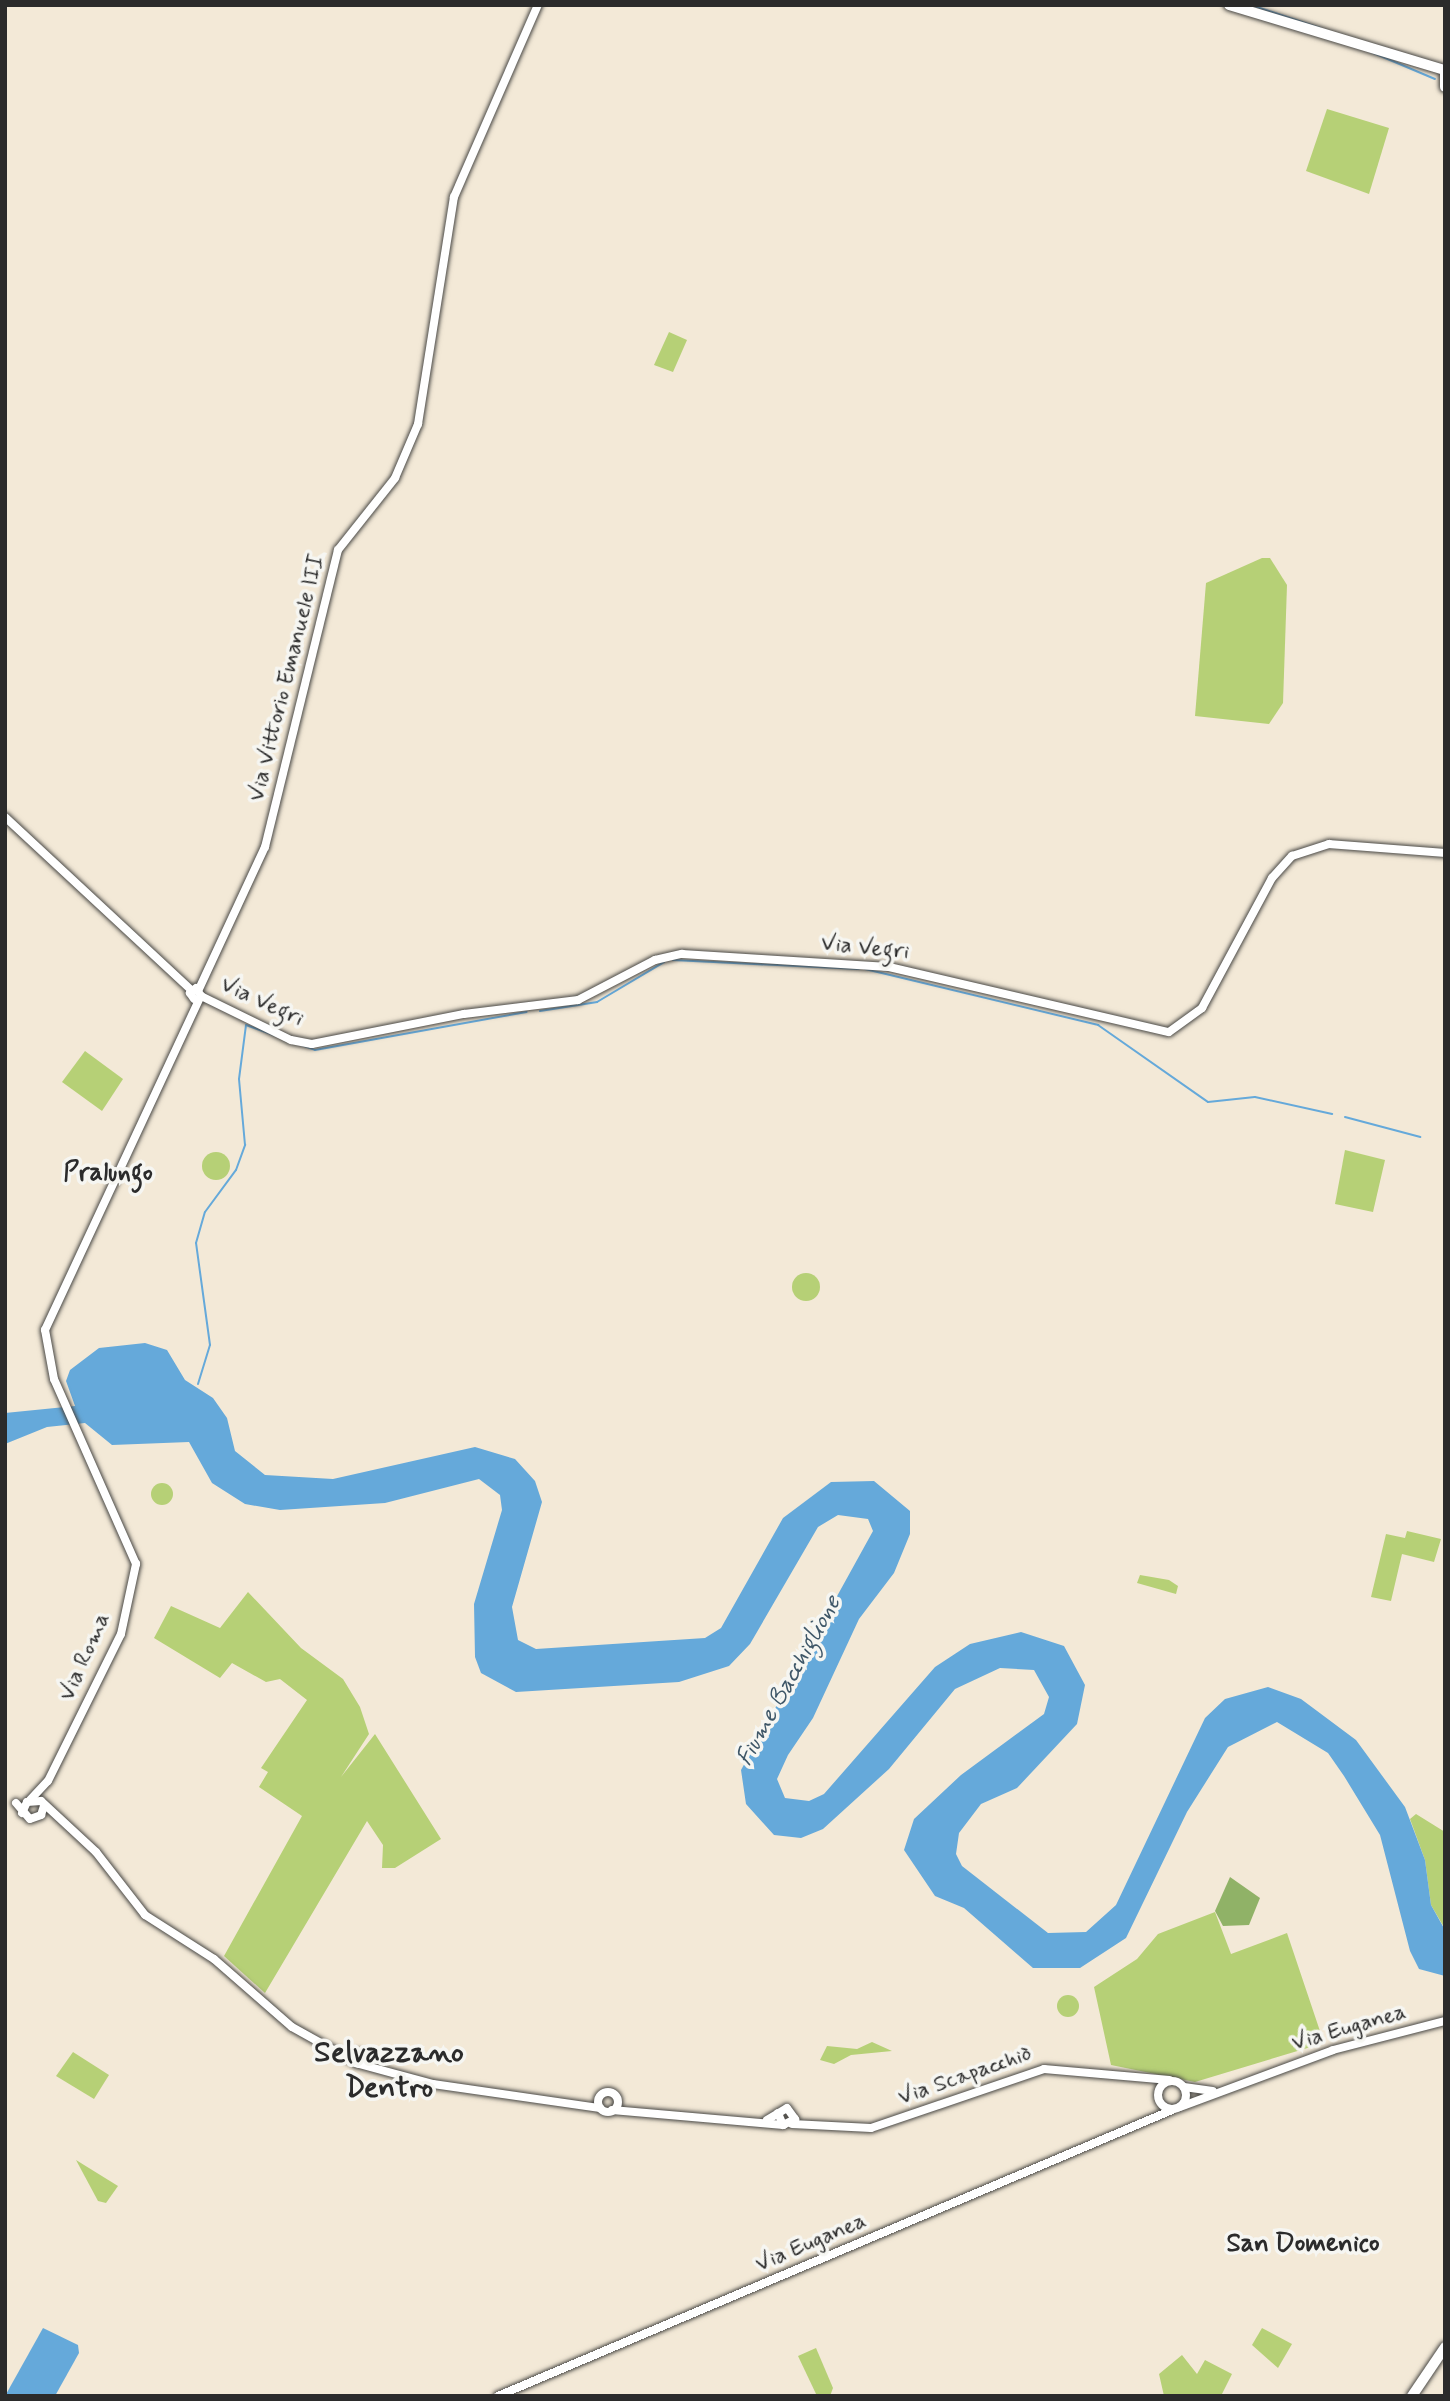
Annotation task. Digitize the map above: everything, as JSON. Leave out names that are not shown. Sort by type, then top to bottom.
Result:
[{"type":"main road","points":[[1229,5],[1428,69],[1444,80]]},
{"type":"main road","points":[[1412,2396],[1445,2347]]},
{"type":"street","name":"Via Vittorio Emanuele III","points":[[45,1342],[57,1301],[265,847],[338,550],[395,478],[418,425],[454,197],[492,102],[538,5]]},
{"type":"street","name":"Via Vegri","points":[[5,817],[196,993],[290,1040],[312,1044],[464,1013],[578,1000],[655,960],[682,954],[889,967],[1169,1032],[1202,1008],[1272,877],[1292,856],[1329,844],[1445,853]]},
{"type":"street","name":"Via Roma","points":[[39,1817],[48,1781],[121,1634],[136,1564],[54,1379],[45,1342]]},
{"type":"street","name":"Via Roma","points":[[22,1813],[29,1801],[48,1781]]},
{"type":"street","points":[[5,1800],[44,1805]]},
{"type":"street","points":[[16,1803],[22,1813],[58,1820]]},
{"type":"street","name":"Via Scapacchiò","points":[[44,1805],[96,1852],[145,1915],[214,1959],[292,2027],[332,2050],[358,2058],[377,2068],[447,2087],[582,2103],[612,2110],[632,2108],[793,2122],[830,2131],[871,2128],[1044,2069],[1141,2080],[1170,2080]]},
{"type":"street","name":"Via Euganea","points":[[498,2396],[1226,2088],[1333,2050],[1445,2021]]},
{"type":"street","name":"Via Scapacchiò","points":[[1141,2080],[1160,2097]]},
{"type":"street","name":"Via Euganea","points":[[1138,2123],[1160,2097],[1170,2080],[1184,2087],[1226,2088]]},
{"type":"street","points":[[1160,2097],[1176,2109],[1184,2087]]},
{"type":"street","name":"Via Scapacchiò","points":[[582,2103],[609,2093],[632,2108]]},
{"type":"street","points":[[600,2096],[600,2108]]},
{"type":"street","points":[[612,2110],[617,2099]]},
{"type":"street","points":[[767,2120],[790,2108],[793,2122]]},
{"type":"street","points":[[778,2113],[793,2122]]},
{"type":"green space","points":[[1327,109],[1389,128],[1369,194],[1306,171]]},
{"type":"green space","points":[[669,332],[687,340],[673,372],[654,365]]},
{"type":"green space","points":[[1262,558],[1270,558],[1287,585],[1283,703],[1269,724],[1195,716],[1206,583]]},
{"type":"green space","points":[[85,1051],[123,1079],[102,1111],[62,1082]]},
{"type":"green space","points":[[1345,1150],[1385,1160],[1373,1212],[1335,1204]]},
{"type":"green space","points":[[216,1152],[226,1156],[230,1166],[226,1176],[216,1180],[206,1176],[202,1166],[206,1156]]},
{"type":"green space","points":[[806,1273],[816,1277],[820,1287],[816,1297],[806,1301],[796,1297],[792,1287],[796,1277]]},
{"type":"green space","points":[[162,1483],[170,1486],[173,1494],[170,1502],[162,1505],[154,1502],[151,1494],[154,1486]]},
{"type":"green space","points":[[1407,1531],[1441,1539],[1434,1562],[1402,1554],[1391,1601],[1371,1597],[1386,1534],[1405,1538]]},
{"type":"green space","points":[[1140,1575],[1169,1580],[1178,1586],[1176,1594],[1137,1583]]},
{"type":"green space","points":[[248,1592],[301,1648],[343,1679],[360,1707],[369,1734],[341,1777],[375,1734],[441,1839],[395,1868],[382,1868],[383,1845],[367,1821],[265,1993],[224,1956],[302,1816],[259,1787],[268,1772],[261,1768],[307,1700],[280,1679],[266,1682],[232,1663],[220,1678],[154,1638],[171,1606],[220,1628]]},
{"type":"green space","points":[[1416,1814],[1445,1832],[1445,1929],[1431,1905],[1425,1860],[1410,1819]]},
{"type":"green space","points":[[1230,1877],[1260,1898],[1249,1925],[1223,1926],[1215,1911]]},
{"type":"green space","points":[[1215,1912],[1231,1954],[1287,1933],[1324,2043],[1195,2082],[1111,2065],[1094,1987],[1137,1959],[1158,1934]]},
{"type":"green space","points":[[1068,1995],[1076,1998],[1079,2006],[1076,2014],[1068,2017],[1060,2014],[1057,2006],[1060,1998]]},
{"type":"green space","points":[[872,2042],[892,2051],[851,2055],[834,2064],[820,2060],[827,2046],[857,2049]]},
{"type":"green space","points":[[73,2052],[109,2075],[94,2099],[56,2076]]},
{"type":"green space","points":[[76,2160],[118,2186],[106,2203],[98,2201]]},
{"type":"green space","points":[[1262,2328],[1292,2344],[1278,2368],[1252,2345]]},
{"type":"green space","points":[[816,2348],[833,2388],[830,2396],[817,2396],[798,2356]]},
{"type":"green space","points":[[1182,2355],[1197,2374],[1205,2360],[1232,2374],[1221,2396],[1164,2396],[1159,2374]]},
{"type":"water","points":[[145,1343],[167,1350],[185,1380],[213,1398],[227,1418],[235,1451],[265,1475],[333,1479],[475,1447],[515,1459],[535,1481],[542,1502],[512,1607],[518,1640],[536,1649],[705,1638],[721,1628],[783,1518],[831,1482],[874,1481],[910,1511],[910,1534],[894,1573],[859,1619],[813,1718],[788,1755],[777,1779],[785,1798],[809,1801],[824,1794],[935,1667],[970,1644],[1021,1632],[1064,1646],[1085,1685],[1077,1724],[1017,1788],[981,1804],[959,1833],[956,1854],[962,1866],[1048,1933],[1086,1932],[1116,1905],[1205,1718],[1225,1699],[1268,1687],[1301,1699],[1356,1740],[1405,1807],[1425,1860],[1431,1905],[1445,1930],[1445,1976],[1419,1969],[1410,1951],[1380,1835],[1344,1776],[1328,1753],[1277,1722],[1228,1747],[1187,1812],[1126,1938],[1080,1968],[1033,1968],[964,1908],[935,1896],[904,1850],[914,1819],[961,1775],[1044,1714],[1049,1697],[1034,1670],[1000,1668],[955,1689],[889,1769],[823,1829],[801,1838],[774,1835],[746,1804],[741,1770],[873,1531],[868,1519],[838,1515],[818,1527],[750,1644],[729,1666],[679,1682],[516,1692],[481,1673],[475,1657],[474,1604],[502,1510],[500,1495],[479,1479],[385,1503],[280,1510],[245,1504],[212,1483],[189,1442],[112,1445],[85,1423],[47,1427],[5,1444],[5,1413],[75,1406],[66,1381],[70,1370],[99,1348]]},
{"type":"water","points":[[43,2328],[78,2345],[79,2353],[55,2396],[5,2396]]},
{"type":"waterway","points":[[1251,5],[1320,28]]},
{"type":"waterway","points":[[1364,49],[1435,79]]},
{"type":"waterway","points":[[673,960],[859,969]]},
{"type":"waterway","points":[[540,1011],[597,1002],[664,962]]},
{"type":"waterway","points":[[865,969],[1098,1025],[1208,1102],[1255,1097],[1332,1114]]},
{"type":"waterway","points":[[198,1384],[210,1345],[196,1243],[205,1212],[236,1170],[245,1145],[239,1079],[246,1025],[315,1050],[527,1012]]},
{"type":"waterway","points":[[1345,1117],[1420,1137]]},
{"type":"district","name":"Pralungo","points":[[108,1174]]},
{"type":"district","name":"Selvazzano Dentro","points":[[389,2070]]},
{"type":"district","name":"San Domenico","points":[[1303,2245]]},
{"type":"water label","name":"Fiume Bacchiglione","points":[[789,1681]]}]
